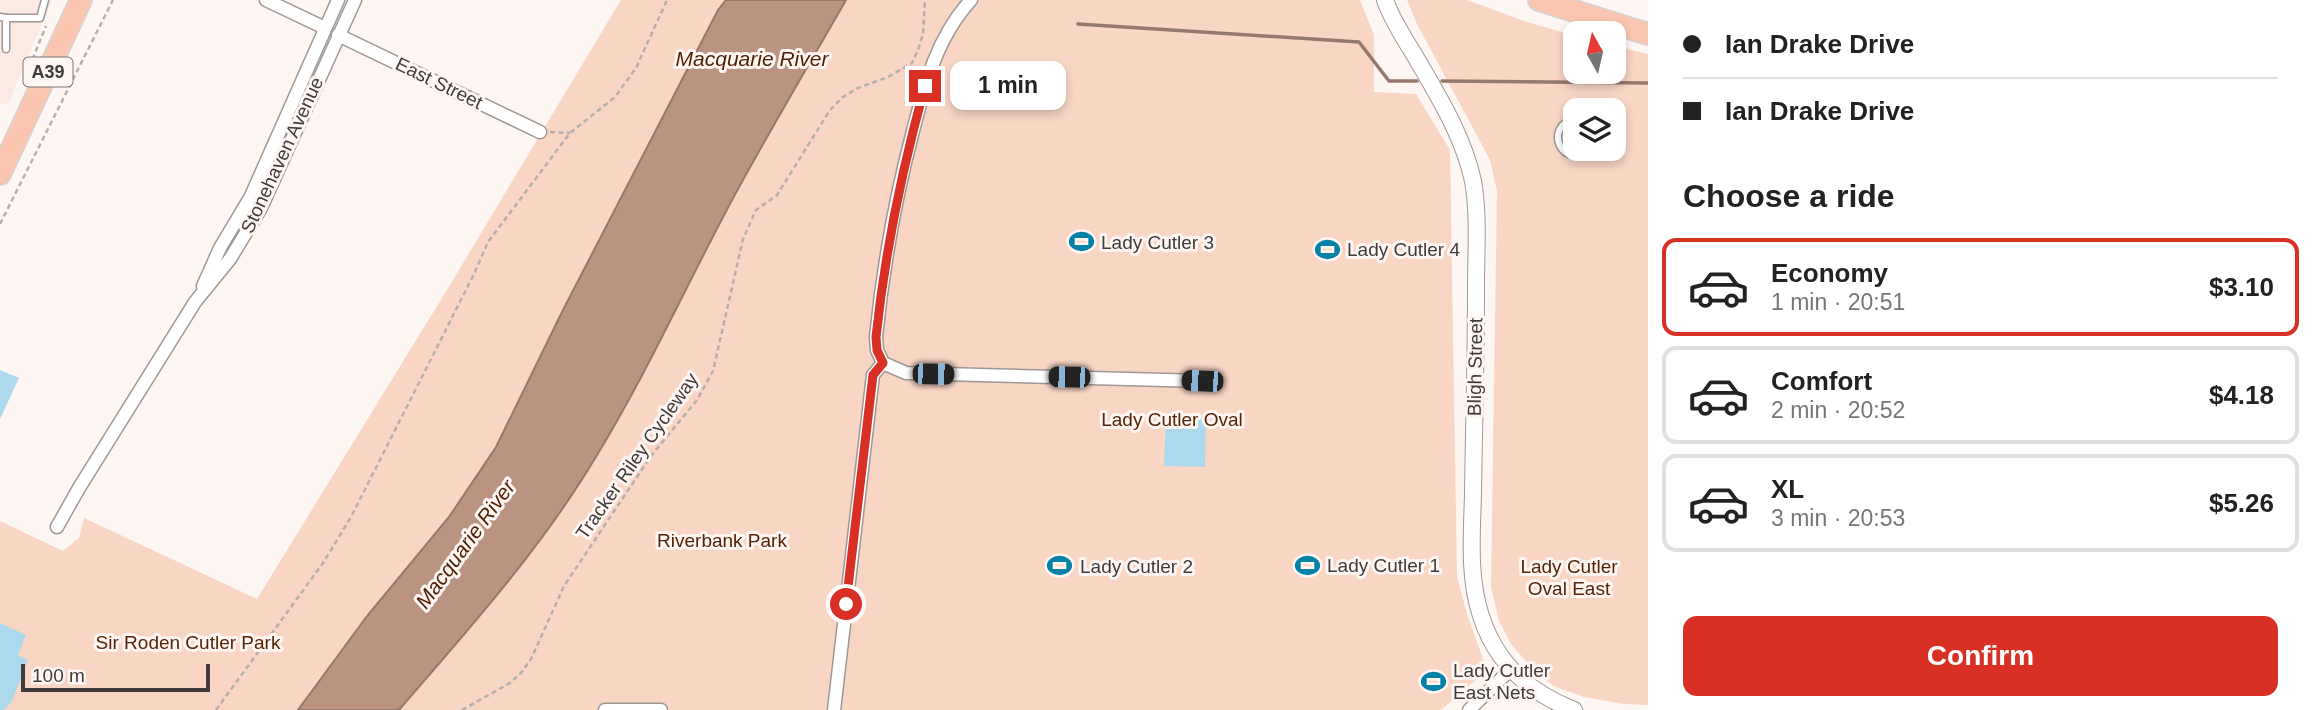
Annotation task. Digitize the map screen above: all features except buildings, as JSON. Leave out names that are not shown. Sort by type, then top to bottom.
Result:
[{"type":"highway","name":"A39","points":[[0,174],[81,0]]},
{"type":"highway","points":[[1539,0],[1648,34]]},
{"type":"street","points":[[265,0],[325,28]]},
{"type":"street","name":"Stonehaven Avenue","points":[[57,527],[195,302],[220,248],[251,196],[338,0]]},
{"type":"street","name":"Stonehaven Avenue","points":[[195,302],[230,259],[261,208],[355,0]]},
{"type":"street","points":[[971,0],[953,22],[938,50],[925,86],[905,161],[888,246],[876,337],[877,350],[883,363],[906,373],[1202,381]]},
{"type":"street","name":"Bligh Street","points":[[1385,0],[1394,22],[1451,121],[1467,157],[1473,184],[1476,248],[1473,566],[1480,615],[1489,637],[1511,669],[1531,689],[1574,710]]},
{"type":"street","name":"East Street","points":[[338,35],[540,132]]},
{"type":"street","points":[[834,710],[871,384],[873,375],[883,363]]},
{"type":"street","points":[[1469,710],[1511,669]]},
{"type":"street","points":[[605,710],[661,710]]},
{"type":"lane","points":[[6,49],[3,17],[40,18],[45,0]]},
{"type":"lane","points":[[1563,126],[1558,137],[1563,150]]},
{"type":"path","points":[[0,224],[113,0]]},
{"type":"path","points":[[216,710],[323,564],[351,517],[488,242],[570,133],[615,97],[636,68],[667,0]]},
{"type":"path","name":"Tracker Riley Cycleway","points":[[462,710],[510,683],[531,659],[564,586],[651,456],[698,400],[713,371],[743,239],[756,210],[777,195],[830,110],[843,97],[912,63],[923,34],[925,0]]},
{"type":"path","points":[[26,76],[48,22]]},
{"type":"path","points":[[540,132],[570,133]]},
{"type":"shaded area","points":[[0,0],[52,0],[8,104],[0,104]]},
{"type":"green space","name":"Sir Roden Cutler Park","points":[[621,0],[726,0],[718,10],[562,312],[496,447],[449,517],[367,616],[298,710],[0,710],[0,521],[63,551],[79,538],[84,518],[257,599]]},
{"type":"green space","name":"Lady Cutler Oval","points":[[846,0],[1360,0],[1374,35],[1374,92],[1416,94],[1450,150],[1457,577],[1487,670],[1441,710],[399,710],[527,558],[594,460],[632,393],[738,189]]},
{"type":"green space","name":"Lady Cutler Oval East","points":[[1407,0],[1467,0],[1563,32],[1563,84],[1626,84],[1626,49],[1648,54],[1648,705],[1584,697],[1553,686],[1530,666],[1511,644],[1499,621],[1491,587],[1497,191],[1490,160],[1417,24]]},
{"type":"water","name":"Macquarie River","points":[[726,0],[846,0],[738,189],[632,393],[594,460],[527,558],[399,710],[298,710],[367,616],[449,517],[496,447],[562,312],[718,10]]},
{"type":"waterway","points":[[1078,24],[1359,42],[1389,81],[1417,81]]},
{"type":"waterway","points":[[1442,81],[1648,83]]},
{"type":"place","name":"Lady Cutler 3","points":[[1081,242]]},
{"type":"place","name":"Lady Cutler 4","points":[[1327,249]]},
{"type":"place","name":"Lady Cutler 1","points":[[1307,565]]},
{"type":"place","name":"Lady Cutler 2","points":[[1060,566]]},
{"type":"place","name":"Lady Cutler East Nets","points":[[1433,681]]},
{"type":"route","points":[[846,604],[873,375],[883,363],[877,350],[876,337],[888,246],[905,161],[925,86]]},
{"type":"park label","name":"Riverbank Park","points":[[722,540]]}]
